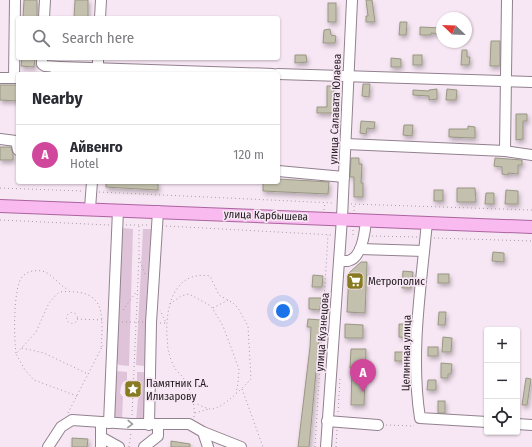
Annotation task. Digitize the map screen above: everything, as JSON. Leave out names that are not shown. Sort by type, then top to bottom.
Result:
[{"type":"main road","name":"улица Карбышева","points":[[0,206],[90,208],[532,227]]},
{"type":"street","points":[[0,78],[16,78],[15,0]]},
{"type":"street","points":[[44,16],[45,0]]},
{"type":"street","points":[[100,16],[101,0]]},
{"type":"street","name":"улица Салавата Юлаева","points":[[342,218],[352,0]]},
{"type":"street","points":[[505,151],[507,0]]},
{"type":"street","points":[[42,60],[42,64],[58,72],[98,67],[223,72]]},
{"type":"street","points":[[280,74],[532,82]]},
{"type":"street","points":[[0,139],[16,141]]},
{"type":"street","points":[[346,144],[505,151],[532,155]]},
{"type":"street","points":[[280,171],[344,177]]},
{"type":"street","points":[[90,208],[92,187]]},
{"type":"street","points":[[118,210],[105,423],[101,442],[119,447]]},
{"type":"street","points":[[157,447],[158,436],[154,425],[151,323],[158,211]]},
{"type":"street","name":"улица Кузнецова","points":[[326,447],[342,218]]},
{"type":"street","points":[[339,261],[350,260],[360,249],[364,236],[366,220]]},
{"type":"street","name":"Целинная улица","points":[[420,418],[416,371],[418,322],[427,222]]},
{"type":"street","points":[[360,249],[424,251]]},
{"type":"street","points":[[420,418],[484,422]]},
{"type":"street","points":[[48,447],[61,428],[72,420],[154,425],[189,424],[203,432],[241,447]]},
{"type":"street","points":[[327,421],[378,425]]},
{"type":"street","points":[[520,424],[532,425]]},
{"type":"street","points":[[203,432],[208,447]]},
{"type":"street","points":[[144,447],[158,436]]},
{"type":"path","points":[[0,188],[92,187],[342,204],[532,210]]},
{"type":"path","points":[[0,220],[139,225],[340,236],[426,237],[532,241]]},
{"type":"path","points":[[129,447],[139,225]]},
{"type":"path","points":[[315,447],[328,235]]},
{"type":"path","points":[[71,291],[64,288],[44,271],[32,270],[22,277],[17,292],[14,339],[16,354],[25,370],[34,380],[77,396]]},
{"type":"path","points":[[189,424],[194,418],[194,413],[195,403],[184,379],[176,370],[168,352],[166,323],[170,304],[177,288],[187,278],[201,274],[210,276],[219,295],[238,308],[248,326],[252,379],[218,408],[194,413]]},
{"type":"path","points":[[16,354],[36,332],[49,303],[59,292],[71,291],[84,293],[94,298],[100,308],[103,320],[101,350]]},
{"type":"path","points":[[123,309],[137,291]]},
{"type":"path","points":[[170,304],[181,296],[189,294],[211,306],[223,326],[239,369],[236,394]]},
{"type":"path","points":[[212,308],[228,300]]},
{"type":"path","points":[[74,313],[78,318],[77,321],[70,324],[66,319],[67,316],[74,313]]},
{"type":"path","points":[[67,415],[104,343]]},
{"type":"path","points":[[21,348],[44,353],[88,375]]},
{"type":"path","points":[[242,389],[263,447]]},
{"type":"path","points":[[195,403],[210,409]]},
{"type":"path","points":[[378,425],[413,426],[420,418]]},
{"type":"shaded area","points":[[122,228],[133,229],[129,366],[119,365],[116,362]]},
{"type":"shaded area","points":[[143,229],[154,229],[148,364],[144,366],[136,365]]},
{"type":"shaded area","points":[[118,371],[127,372],[127,380],[123,382],[120,393],[123,397],[122,421],[115,419],[114,416],[116,373]]},
{"type":"shaded area","points":[[137,372],[147,374],[146,419],[140,421],[136,421],[138,399],[141,394],[140,383],[137,381]]},
{"type":"building","points":[[24,0],[37,0],[37,16],[23,16]]},
{"type":"building","points":[[75,0],[88,0],[88,16],[74,16]]},
{"type":"building","points":[[366,0],[372,0],[375,22],[366,22],[366,16],[368,16]]},
{"type":"building","points":[[328,3],[336,3],[336,22],[328,22]]},
{"type":"building","points":[[400,22],[407,22],[406,35],[399,35]]},
{"type":"building","points":[[420,27],[436,28],[436,33],[420,35]]},
{"type":"building","points":[[330,29],[331,35],[336,36],[335,43],[323,43],[324,30]]},
{"type":"building","points":[[491,41],[500,41],[500,66],[490,66]]},
{"type":"building","points":[[462,50],[467,50],[467,57],[470,57],[469,65],[461,65]]},
{"type":"building","points":[[295,55],[306,55],[307,62],[295,63]]},
{"type":"building","points":[[413,55],[422,55],[422,65],[413,65]]},
{"type":"building","points":[[391,58],[401,59],[401,67],[391,67]]},
{"type":"building","points":[[22,60],[35,60],[34,67],[21,66]]},
{"type":"building","points":[[363,84],[370,84],[369,97],[362,96]]},
{"type":"building","points":[[0,85],[16,85],[16,101],[0,100]]},
{"type":"building","points":[[327,86],[334,86],[333,113],[317,113],[317,107],[327,107]]},
{"type":"building","points":[[437,89],[437,99],[429,100],[429,96],[413,95],[413,90],[429,91]]},
{"type":"building","points":[[447,89],[457,90],[456,100],[446,100]]},
{"type":"building","points":[[516,114],[527,114],[527,121],[523,121],[523,139],[516,140]]},
{"type":"building","points":[[361,121],[375,122],[374,129],[367,128],[366,134],[360,133]]},
{"type":"building","points":[[404,125],[413,125],[412,136],[403,135]]},
{"type":"building","points":[[468,126],[475,127],[475,138],[449,137],[449,129],[468,129]]},
{"type":"building","points":[[0,147],[11,147],[13,160],[0,160]]},
{"type":"building","points":[[351,158],[359,158],[359,164],[362,164],[361,183],[363,183],[363,197],[354,197],[354,177],[350,177]]},
{"type":"building","points":[[495,158],[522,160],[522,165],[518,165],[518,174],[502,174],[502,167],[494,166]]},
{"type":"building","points":[[280,179],[329,182],[328,194],[263,191],[263,184],[280,184]]},
{"type":"building","points":[[106,184],[158,184],[158,190],[106,187]]},
{"type":"building","points":[[457,188],[475,188],[476,202],[457,202]]},
{"type":"building","points":[[434,190],[443,190],[443,201],[434,201]]},
{"type":"building","points":[[506,190],[518,191],[518,204],[505,204]]},
{"type":"building","points":[[486,193],[494,193],[494,204],[485,204]]},
{"type":"building","points":[[493,252],[504,253],[504,262],[492,261]]},
{"type":"building","points":[[361,262],[367,262],[365,313],[347,312],[349,273]]},
{"type":"building","points":[[403,271],[413,272],[411,288],[402,288]]},
{"type":"building","points":[[438,274],[449,274],[449,283],[438,283]]},
{"type":"building","points":[[313,275],[323,276],[322,287],[312,287]]},
{"type":"building","points":[[309,298],[321,298],[320,310],[309,309]]},
{"type":"building","points":[[439,312],[446,312],[445,325],[438,325]]},
{"type":"building","points":[[308,319],[321,320],[309,447],[298,447],[310,347],[311,327],[307,327]]},
{"type":"building","points":[[345,324],[363,325],[363,338],[345,338]]},
{"type":"building","points":[[399,324],[409,324],[408,338],[399,337]]},
{"type":"building","points":[[443,337],[452,338],[451,352],[442,352]]},
{"type":"building","points":[[428,347],[438,347],[438,356],[428,356]]},
{"type":"building","points":[[351,349],[366,349],[364,405],[351,405]]},
{"type":"building","points":[[395,352],[406,352],[406,361],[395,361]]},
{"type":"building","points":[[441,363],[452,364],[451,374],[448,374],[448,378],[441,378]]},
{"type":"building","points":[[526,378],[531,379],[527,405],[522,405]]},
{"type":"building","points":[[428,380],[436,380],[436,390],[427,390]]},
{"type":"building","points":[[438,401],[445,401],[445,413],[438,413]]},
{"type":"building","points":[[72,438],[88,439],[87,447],[72,447]]},
{"type":"building","points":[[171,441],[190,444],[190,447],[171,447]]},
{"type":"place","name":"Метрополис","points":[[355,281]]},
{"type":"place","name":"Памятник Г.А. Илизарову","points":[[133,389]]},
{"type":"place","name":"Айвенго","points":[[363,392]]}]
